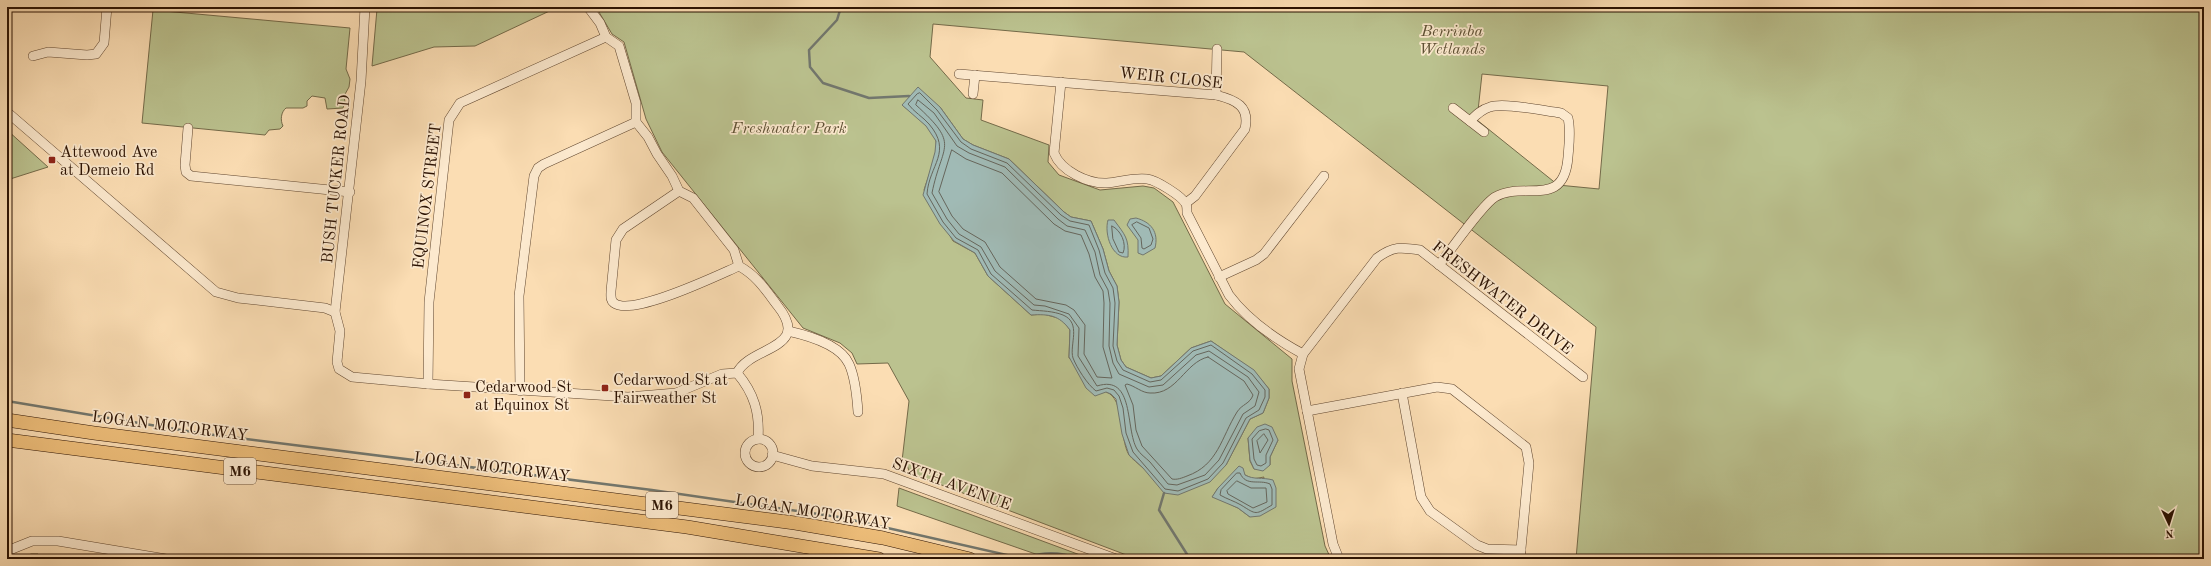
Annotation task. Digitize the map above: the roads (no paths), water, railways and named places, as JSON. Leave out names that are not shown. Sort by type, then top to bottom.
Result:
[{"type":"highway","name":"LOGAN MOTORWAY","points":[[7,420],[94,433],[795,523],[883,538],[970,559]]},
{"type":"highway","name":"M6","points":[[7,440],[687,527],[878,559]]},
{"type":"highway","points":[[831,550],[851,559]]},
{"type":"street","points":[[33,56],[48,52],[87,55],[96,54],[104,43],[107,7]]},
{"type":"street","name":"BUSH TUCKER ROAD","points":[[365,7],[361,81],[350,192],[335,312],[340,331],[338,354],[339,368],[352,377],[428,384]]},
{"type":"street","points":[[588,7],[600,23],[606,37],[619,46],[636,103],[636,122],[648,137],[657,154],[672,176],[678,191],[693,198],[734,250],[739,266],[754,274],[786,316],[788,331],[783,341],[748,359],[740,366],[737,373]]},
{"type":"street","name":"EQUINOX STREET","points":[[428,384],[429,302],[449,120],[453,111],[460,103],[606,37]]},
{"type":"street","points":[[1216,95],[1217,49]]},
{"type":"street","name":"WEIR CLOSE","points":[[959,74],[1216,95],[1231,99],[1242,107],[1247,118],[1245,129],[1195,196],[1186,203]]},
{"type":"street","points":[[973,94],[975,75]]},
{"type":"street","points":[[1061,82],[1054,153],[1058,163],[1064,169],[1093,181],[1106,183],[1147,179],[1156,182],[1186,203],[1187,213],[1219,277],[1236,305],[1287,346],[1303,354]]},
{"type":"street","points":[[1439,265],[1490,200],[1505,193],[1543,191],[1557,185],[1562,179],[1567,167],[1570,127],[1568,118],[1561,113],[1502,105],[1491,106],[1482,110],[1470,121]]},
{"type":"street","points":[[1453,108],[1484,132]]},
{"type":"street","points":[[7,112],[216,292],[238,298],[325,308],[335,312]]},
{"type":"street","points":[[520,390],[519,296],[534,176],[538,168],[544,164],[636,122]]},
{"type":"street","points":[[188,128],[185,165],[186,172],[191,176],[350,192]]},
{"type":"street","points":[[1219,277],[1256,260],[1264,254],[1324,176]]},
{"type":"street","points":[[678,191],[623,229],[616,240],[611,298],[615,303],[622,305],[652,302],[739,266]]},
{"type":"street","name":"FRESHWATER DRIVE","points":[[1339,559],[1333,544],[1299,369],[1303,354],[1377,258],[1389,249],[1403,247],[1420,250],[1582,377]]},
{"type":"street","points":[[788,331],[801,334],[842,354],[849,364],[857,398],[858,412]]},
{"type":"street","points":[[428,384],[641,397],[676,393],[722,374],[737,373]]},
{"type":"street","points":[[737,373],[743,381],[756,406],[759,419],[758,439]]},
{"type":"street","points":[[1307,411],[1402,393],[1437,387],[1452,389],[1526,448],[1529,463],[1520,555],[1487,549],[1477,545],[1430,511],[1421,497],[1402,393]]},
{"type":"street","points":[[758,439],[769,444],[772,455],[768,463],[754,466],[747,460],[745,450],[746,446],[758,439]]},
{"type":"street","name":"SIXTH AVENUE","points":[[772,455],[812,466],[884,474],[1116,559]]},
{"type":"street","points":[[7,551],[32,541],[58,541],[166,559]]},
{"type":"water","points":[[918,87],[940,107],[963,139],[973,145],[1009,159],[1064,212],[1071,217],[1091,221],[1103,249],[1109,271],[1117,286],[1119,302],[1117,345],[1121,360],[1126,367],[1151,378],[1161,376],[1191,348],[1211,341],[1254,370],[1269,389],[1269,398],[1263,413],[1250,419],[1226,465],[1210,482],[1178,495],[1164,493],[1143,468],[1129,455],[1122,434],[1116,399],[1111,394],[1106,392],[1095,396],[1086,388],[1069,357],[1070,330],[1066,325],[1058,318],[1053,316],[1031,315],[988,276],[975,253],[954,241],[940,224],[923,195],[935,152],[936,141],[926,126],[902,105]]},
{"type":"water","points":[[1136,218],[1150,225],[1153,228],[1156,237],[1155,248],[1143,255],[1138,253],[1138,240],[1127,225],[1130,219]]},
{"type":"water","points":[[1108,220],[1114,220],[1124,233],[1128,245],[1128,257],[1122,257],[1110,244],[1107,232]]},
{"type":"water","points":[[1265,424],[1272,427],[1278,440],[1270,457],[1270,465],[1263,471],[1254,469],[1250,460],[1248,438],[1257,427]]},
{"type":"water","points":[[1239,466],[1243,468],[1245,475],[1248,477],[1273,480],[1276,488],[1276,507],[1260,516],[1250,517],[1238,508],[1212,497],[1218,488]]},
{"type":"waterway","points":[[841,7],[837,20],[809,50],[810,67],[823,83],[869,98],[909,96]]},
{"type":"waterway","points":[[7,401],[199,433],[652,490],[839,517],[1020,558],[1037,554],[1051,553],[1082,559]]},
{"type":"waterway","points":[[1164,493],[1159,510],[1190,559]]},
{"type":"place","name":"Attewood Ave at Demeio Rd","points":[[52,160]]},
{"type":"place","name":"Cedarwood St at Fairweather St","points":[[605,388]]},
{"type":"place","name":"Cedarwood St at Equinox St","points":[[467,395]]},
{"type":"park label","name":"Berrinba Wetlands","points":[[1452,39]]},
{"type":"park label","name":"Freshwater Park","points":[[789,127]]}]
